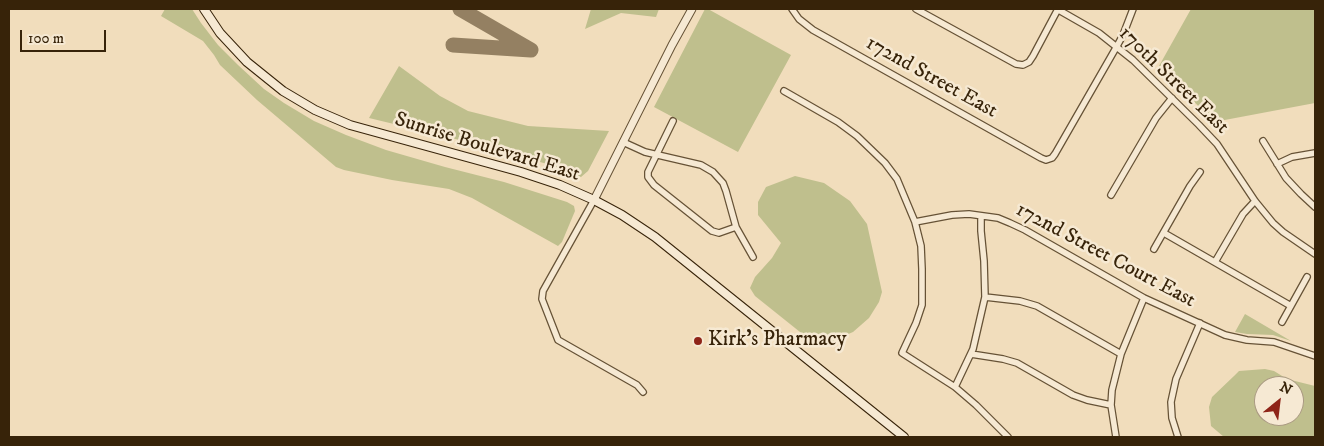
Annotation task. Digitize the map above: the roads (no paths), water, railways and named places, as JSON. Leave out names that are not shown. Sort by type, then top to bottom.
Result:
[{"type":"main road","name":"Sunrise Boulevard East","points":[[204,9],[220,33],[247,62],[283,91],[315,110],[350,125],[520,172],[560,185],[622,215],[655,237],[904,437]]},
{"type":"street","points":[[643,392],[637,385],[558,340],[542,299],[543,291],[594,200],[692,9]]},
{"type":"street","name":"172nd Street East","points":[[792,9],[799,19],[813,30],[1040,158],[1048,160],[1055,154],[1117,46]]},
{"type":"street","points":[[916,9],[1016,64],[1023,65],[1029,62],[1033,56],[1058,9]]},
{"type":"street","name":"170th Street East","points":[[1058,9],[1099,33],[1133,60],[1216,144],[1255,201],[1273,223],[1315,254]]},
{"type":"street","points":[[1117,46],[1133,9]]},
{"type":"street","points":[[784,91],[857,136],[885,163],[897,179],[915,222],[921,246],[922,268],[922,306],[902,353],[955,387],[1008,437]]},
{"type":"street","points":[[1111,195],[1156,118],[1172,98]]},
{"type":"street","points":[[672,121],[648,172],[648,177],[712,231],[719,233],[736,227]]},
{"type":"street","points":[[1263,141],[1286,178],[1315,207]]},
{"type":"street","points":[[623,142],[655,156],[701,165],[713,172],[723,183],[736,227],[753,257]]},
{"type":"street","points":[[1277,164],[1292,157],[1315,153]]},
{"type":"street","points":[[1154,250],[1190,186],[1200,172]]},
{"type":"street","points":[[1215,262],[1243,214],[1255,201]]},
{"type":"street","name":"172nd Street Court East","points":[[915,222],[968,214],[998,218],[1025,230],[1144,298],[1200,324],[1235,338],[1274,342],[1315,356]]},
{"type":"street","points":[[955,387],[971,354],[985,297],[981,216]]},
{"type":"street","points":[[1164,233],[1291,306]]},
{"type":"street","points":[[1282,322],[1307,277]]},
{"type":"street","points":[[985,297],[1020,301],[1037,306],[1121,354]]},
{"type":"street","points":[[1116,437],[1111,405],[1112,390],[1121,354],[1144,298]]},
{"type":"street","points":[[1178,437],[1172,418],[1171,402],[1176,379],[1200,324]]},
{"type":"street","points":[[971,354],[1017,363],[1073,395],[1111,405]]},
{"type":"place","name":"Kirk's Pharmacy","points":[[698,341]]}]
